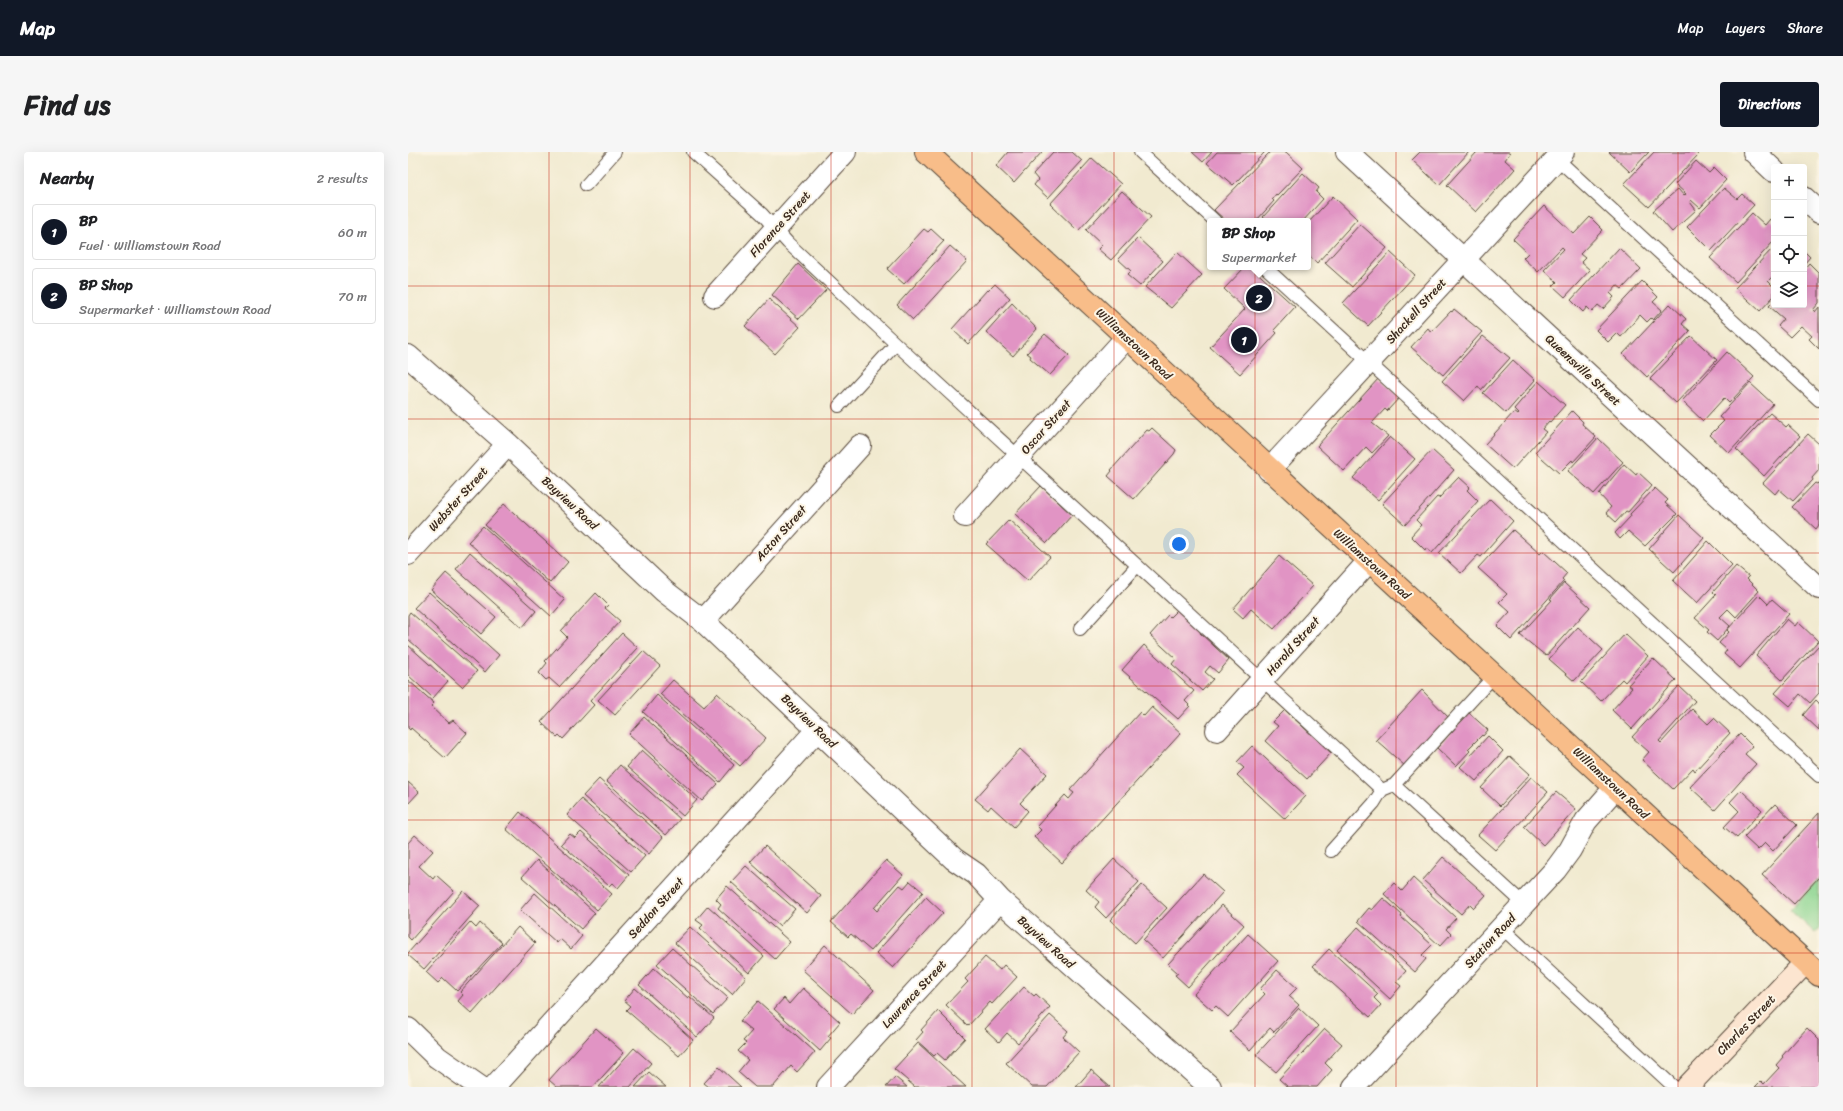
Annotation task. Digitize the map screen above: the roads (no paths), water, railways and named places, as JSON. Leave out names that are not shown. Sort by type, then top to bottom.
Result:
[{"type":"main road","name":"Williamstown Road","points":[[926,152],[1269,470],[1812,969]]},
{"type":"street","name":"Florence Street","points":[[715,296],[845,152]]},
{"type":"street","name":"Queensville Street","points":[[1347,152],[1819,588]]},
{"type":"street","points":[[1754,152],[1771,168]]},
{"type":"street","name":"Shackell Street","points":[[1269,470],[1463,259],[1556,154]]},
{"type":"street","points":[[1806,200],[1819,212]]},
{"type":"street","name":"Oscar Street","points":[[965,516],[1127,337]]},
{"type":"street","name":"Bayview Road","points":[[408,356],[508,444],[664,591],[703,621],[954,859],[976,874],[1000,900],[1210,1087]]},
{"type":"street","name":"Webster Street","points":[[408,554],[508,444]]},
{"type":"street","name":"Acton Street","points":[[703,621],[860,446]]},
{"type":"street","name":"Harold Street","points":[[1217,730],[1369,561]]},
{"type":"street","name":"Seddon Street","points":[[494,1087],[818,729]]},
{"type":"street","name":"Station Road","points":[[1354,1087],[1562,862],[1586,821],[1615,788]]},
{"type":"street","name":"Lawrence Street","points":[[828,1087],[1000,900]]},
{"type":"street","name":"Charles Street","points":[[1687,1087],[1812,969]]},
{"type":"street","points":[[408,1029],[437,1057],[480,1087]]},
{"type":"lane","points":[[586,185],[615,152]]},
{"type":"lane","points":[[693,152],[762,214],[788,243],[896,344],[1262,680],[1524,904]]},
{"type":"lane","points":[[1140,152],[1212,218]]},
{"type":"lane","points":[[1556,154],[1819,400]]},
{"type":"lane","points":[[1268,270],[1819,776]]},
{"type":"lane","points":[[839,406],[896,344]]},
{"type":"lane","points":[[1080,629],[1137,566]]},
{"type":"lane","points":[[1331,851],[1374,803],[1494,676]]},
{"type":"lane","points":[[1502,928],[1674,1087]]},
{"type":"place","name":"BP Shop","points":[[1259,298]]},
{"type":"place","name":"BP","points":[[1244,340]]}]
